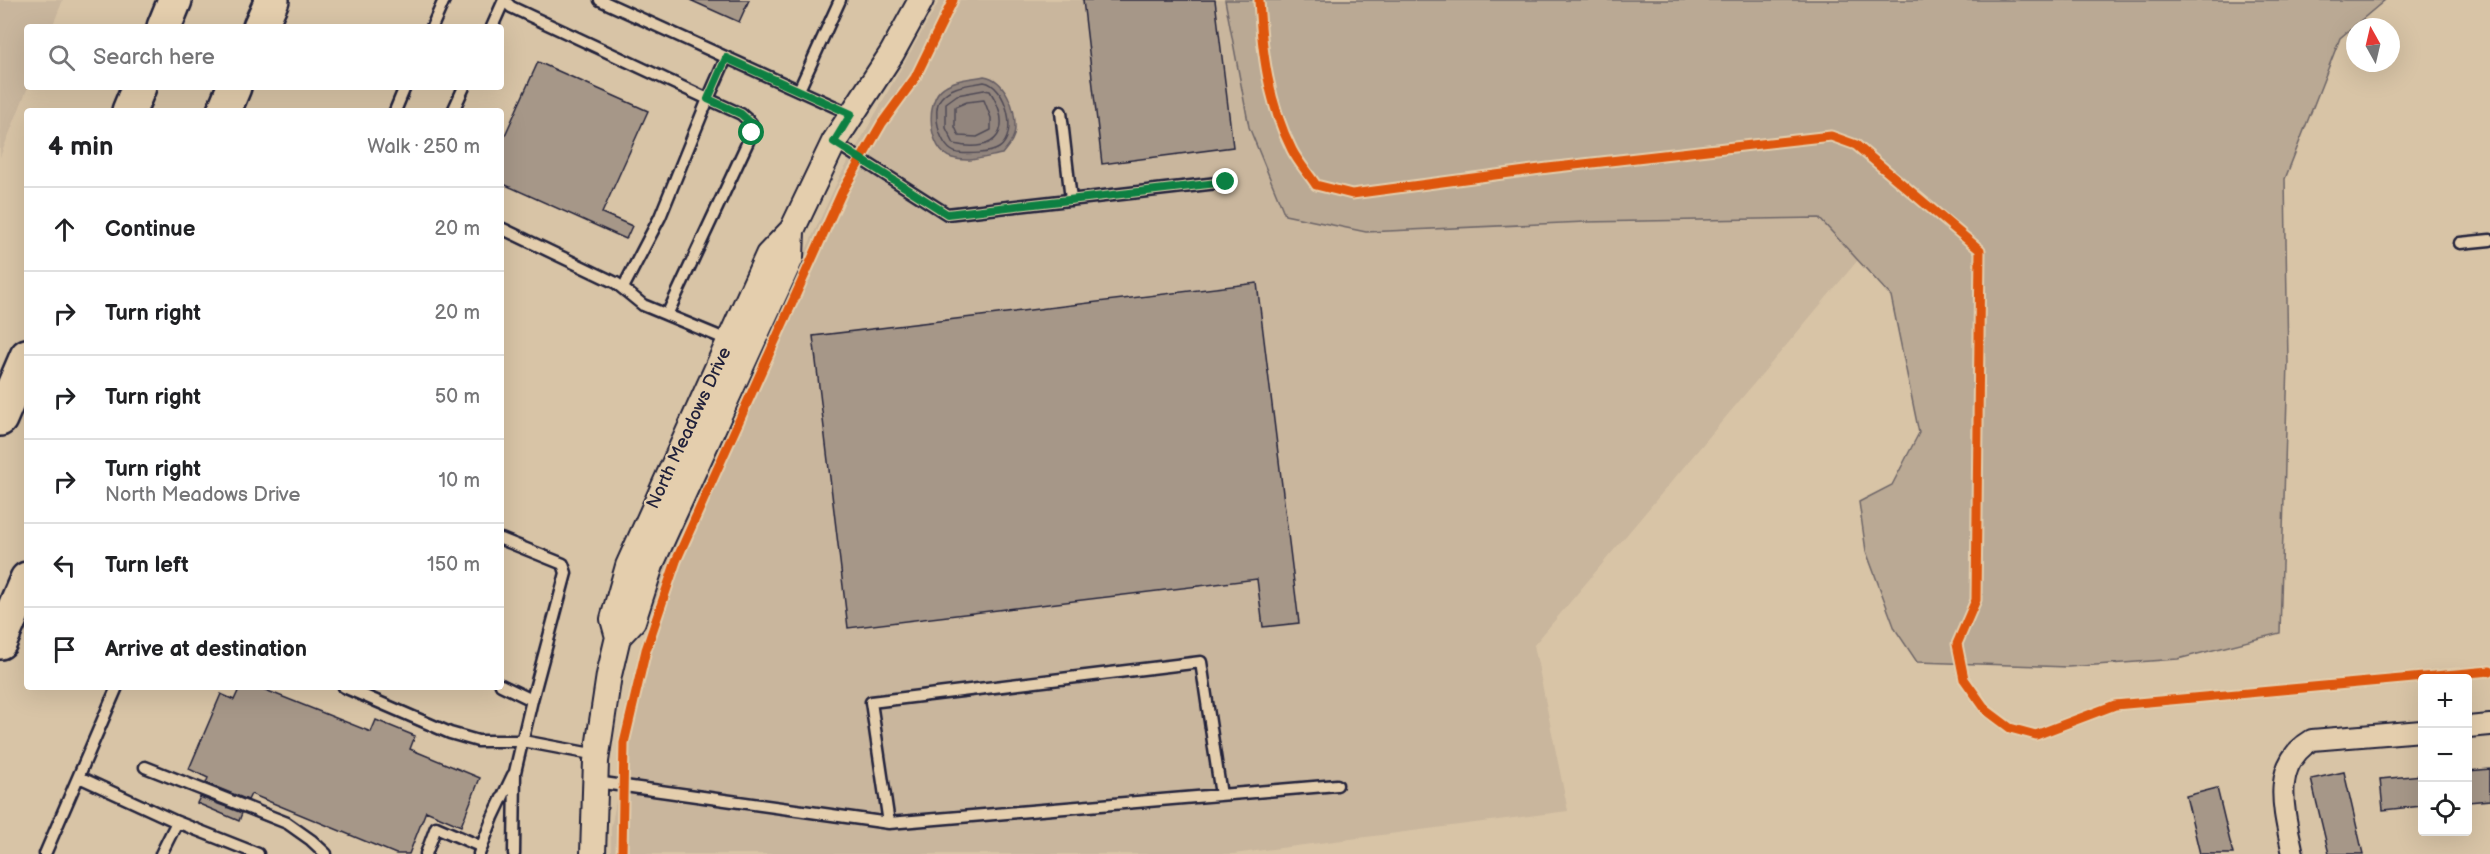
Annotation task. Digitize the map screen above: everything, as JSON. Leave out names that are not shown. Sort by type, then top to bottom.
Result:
[{"type":"highway","points":[[165,24],[175,0]]},
{"type":"highway","points":[[261,24],[272,0]]},
{"type":"highway","points":[[130,108],[138,90]]},
{"type":"highway","points":[[225,108],[233,90]]},
{"type":"highway","points":[[0,419],[24,363]]},
{"type":"highway","points":[[0,642],[24,586]]},
{"type":"street","name":"North Meadows Drive","points":[[593,854],[597,755],[609,675],[618,637],[633,621],[652,562],[739,345],[768,255],[792,230],[834,142],[892,53],[921,0]]},
{"type":"street","points":[[2472,727],[2490,725]]},
{"type":"street","points":[[2293,854],[2283,790],[2288,765],[2303,746],[2312,740],[2418,730]]},
{"type":"lane","points":[[433,24],[444,0]]},
{"type":"lane","points":[[493,24],[504,0],[511,7],[741,114],[751,123],[752,133],[667,315]]},
{"type":"lane","points":[[600,0],[851,114]]},
{"type":"lane","points":[[799,90],[840,0]]},
{"type":"lane","points":[[623,288],[660,218],[726,58]]},
{"type":"lane","points":[[395,108],[404,90]]},
{"type":"lane","points":[[454,108],[463,90]]},
{"type":"lane","points":[[1061,112],[1071,200]]},
{"type":"lane","points":[[834,142],[947,214],[1226,182]]},
{"type":"lane","points":[[504,229],[596,272],[623,288],[643,305],[739,345]]},
{"type":"lane","points":[[2460,243],[2490,240]]},
{"type":"lane","points":[[426,854],[436,827],[481,850],[493,817],[515,772],[566,573],[563,564],[504,540]]},
{"type":"lane","points":[[889,823],[871,702],[1201,662],[1221,795]]},
{"type":"lane","points":[[504,686],[532,700]]},
{"type":"lane","points":[[45,854],[116,690]]},
{"type":"lane","points":[[351,690],[450,733],[478,741],[523,741],[597,755]]},
{"type":"lane","points":[[145,767],[287,824],[311,840],[326,854]]},
{"type":"lane","points":[[514,854],[515,772]]},
{"type":"lane","points":[[79,777],[177,822],[258,854]]},
{"type":"lane","points":[[595,782],[889,823],[1337,785]]},
{"type":"lane","points":[[161,854],[177,822]]},
{"type":"shaded area","points":[[0,0],[63,0],[53,24],[24,24],[24,90],[27,90],[0,157]]},
{"type":"shaded area","points":[[940,0],[1225,0],[1249,127],[1366,232],[1585,222],[1819,218],[1858,260],[1534,645],[1568,811],[1233,854],[611,854],[611,828],[660,569],[839,178]]},
{"type":"shaded area","points":[[1225,0],[2385,0],[2364,18],[2346,18],[2346,33],[2340,38],[2285,179],[2288,362],[2280,633],[2178,659],[2068,667],[1917,662],[1895,629],[1866,551],[1859,502],[1892,485],[1919,433],[1891,296],[1819,218],[1585,222],[1366,232],[1285,215],[1249,127]]},
{"type":"water","points":[[984,76],[998,83],[1008,96],[1014,112],[1014,136],[1002,154],[972,160],[952,158],[938,146],[934,136],[931,125],[933,103],[938,93],[948,84]]},
{"type":"building","points":[[690,0],[749,0],[739,22]]},
{"type":"building","points":[[1083,0],[1215,0],[1233,147],[1102,164]]},
{"type":"building","points":[[538,62],[648,111],[602,213],[632,226],[626,239],[504,184],[504,137]]},
{"type":"building","points":[[1257,283],[1299,623],[1263,627],[1257,579],[848,628],[813,336]]},
{"type":"building","points":[[239,690],[266,690],[371,732],[376,720],[415,736],[410,749],[480,778],[461,826],[426,811],[409,854],[396,854],[251,794],[248,800],[206,783],[208,778],[189,769],[221,694],[234,700]]},
{"type":"building","points":[[2490,769],[2490,800],[2472,802],[2472,771]]},
{"type":"building","points":[[2344,772],[2363,854],[2329,854],[2311,779]]},
{"type":"building","points":[[2418,775],[2418,806],[2383,810],[2380,779]]},
{"type":"building","points":[[2217,788],[2233,854],[2200,854],[2186,796]]},
{"type":"building","points":[[200,797],[242,813],[239,821],[197,803]]},
{"type":"cycle path","points":[[622,854],[624,743],[646,650],[676,561],[842,192],[882,123],[915,78],[953,0]]},
{"type":"cycle path","points":[[1259,0],[1264,57],[1277,114],[1294,154],[1316,185],[1352,194],[1548,168],[1831,136],[1856,145],[1980,250],[1976,600],[1957,644],[1964,679],[1986,710],[2010,728],[2036,735],[2115,705],[2490,671]]},
{"type":"route","points":[[752,133],[751,123],[741,114],[708,99],[726,58],[851,114],[834,142],[947,214],[1226,182]]}]
